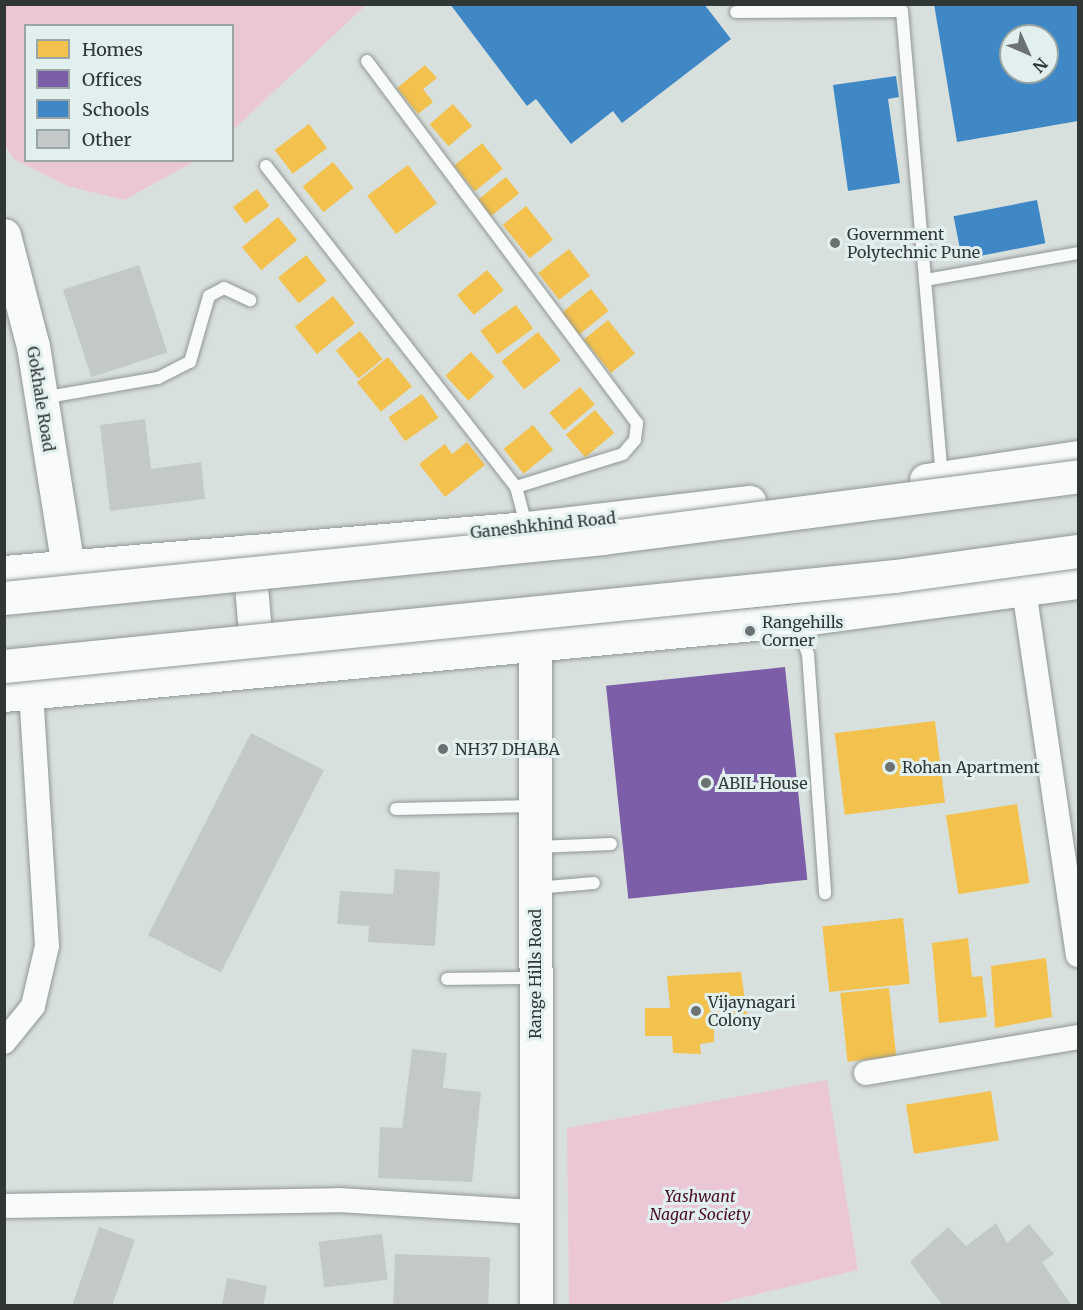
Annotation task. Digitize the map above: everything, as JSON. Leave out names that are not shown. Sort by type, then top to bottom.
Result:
[{"type":"main road","name":"Gokhale Road","points":[[4,235],[40,399],[68,566]]},
{"type":"main road","name":"Ganeshkhind Road","points":[[4,572],[527,528],[942,478],[1078,456]]},
{"type":"main road","points":[[4,598],[603,538],[1078,476]]},
{"type":"main road","points":[[248,551],[258,668]]},
{"type":"main road","points":[[4,666],[895,576],[1078,551]]},
{"type":"main road","points":[[18,693],[535,642],[796,620],[1078,582]]},
{"type":"main road","name":"Range Hills Road","points":[[535,642],[534,1217],[539,1237],[536,1305]]},
{"type":"main road","points":[[519,1305],[524,1237],[534,1217]]},
{"type":"street","points":[[1024,590],[1078,956]]},
{"type":"street","points":[[4,1042],[33,1006],[47,946],[18,693]]},
{"type":"street","points":[[866,1072],[1078,1037]]},
{"type":"street","points":[[4,1206],[338,1200],[534,1217]]},
{"type":"lane","points":[[736,12],[902,11],[942,478]]},
{"type":"lane","points":[[367,61],[638,423],[635,440],[623,454],[516,487]]},
{"type":"lane","points":[[267,166],[516,487],[527,528]]},
{"type":"lane","points":[[924,280],[1078,253]]},
{"type":"lane","points":[[40,399],[158,378],[190,362],[209,296],[224,288],[250,300]]},
{"type":"lane","points":[[796,620],[808,654],[825,892]]},
{"type":"lane","points":[[396,809],[535,806]]},
{"type":"lane","points":[[535,848],[611,844]]},
{"type":"lane","points":[[535,888],[594,883]]},
{"type":"lane","points":[[447,979],[535,978]]},
{"type":"green space","points":[[5,4],[366,5],[234,129],[234,24],[24,24],[24,162],[193,162],[124,200],[67,186],[14,159],[5,146]]},
{"type":"green space","name":"Yashwant Nagar Society","points":[[827,1080],[858,1270],[712,1305],[569,1305],[567,1128]]},
{"type":"building: Homes","points":[[425,65],[437,78],[423,89],[433,102],[418,114],[397,88]]},
{"type":"building: Homes","points":[[453,104],[472,126],[449,146],[430,124]]},
{"type":"building: Homes","points":[[309,124],[327,148],[293,174],[275,150]]},
{"type":"building: Homes","points":[[482,143],[503,169],[475,191],[454,166]]},
{"type":"building: Homes","points":[[333,162],[354,188],[323,212],[303,187]]},
{"type":"building: Homes","points":[[408,165],[437,203],[396,234],[367,196]]},
{"type":"building: Homes","points":[[506,177],[519,193],[491,216],[478,200]]},
{"type":"building: Homes","points":[[257,189],[270,206],[246,224],[233,207]]},
{"type":"building: Homes","points":[[526,206],[553,239],[530,258],[503,225]]},
{"type":"building: Homes","points":[[278,217],[297,240],[261,270],[242,247]]},
{"type":"building: Homes","points":[[569,249],[590,276],[559,300],[538,273]]},
{"type":"building: Homes","points":[[306,255],[327,281],[299,303],[278,278]]},
{"type":"building: Homes","points":[[487,270],[504,290],[474,315],[457,295]]},
{"type":"building: Homes","points":[[591,289],[609,311],[579,335],[561,313]]},
{"type":"building: Homes","points":[[333,296],[355,323],[317,354],[295,327]]},
{"type":"building: Homes","points":[[516,305],[533,328],[497,354],[480,331]]},
{"type":"building: Homes","points":[[608,320],[635,353],[611,373],[584,340]]},
{"type":"building: Homes","points":[[360,331],[383,359],[359,378],[336,351]]},
{"type":"building: Homes","points":[[538,332],[561,360],[524,390],[501,362]]},
{"type":"building: Homes","points":[[471,352],[494,377],[469,401],[445,376]]},
{"type":"building: Homes","points":[[388,357],[412,387],[381,412],[357,382]]},
{"type":"building: Homes","points":[[580,387],[595,405],[564,430],[549,413]]},
{"type":"building: Homes","points":[[422,394],[439,418],[405,441],[388,418]]},
{"type":"building: Homes","points":[[595,410],[614,433],[585,457],[566,434]]},
{"type":"building: Homes","points":[[533,425],[553,450],[524,474],[503,449]]},
{"type":"building: Homes","points":[[467,442],[485,465],[445,497],[419,464],[445,444],[452,454]]},
{"type":"building: Homes","name":"Rohan Apartment","points":[[935,721],[945,802],[845,815],[835,733]]},
{"type":"building: Homes","points":[[1017,804],[1030,883],[958,894],[946,815]]},
{"type":"building: Homes","points":[[903,918],[910,984],[829,992],[822,926]]},
{"type":"building: Homes","points":[[968,938],[972,977],[982,976],[987,1017],[939,1023],[932,943]]},
{"type":"building: Homes","points":[[1046,958],[1052,1017],[995,1028],[991,966]]},
{"type":"building: Homes","name":"Vijaynagari Colony","points":[[741,972],[747,1014],[714,1015],[714,1042],[700,1044],[701,1054],[673,1053],[672,1036],[645,1036],[645,1008],[670,1008],[667,976]]},
{"type":"building: Homes","points":[[889,988],[896,1057],[847,1062],[840,993]]},
{"type":"building: Homes","points":[[991,1091],[999,1140],[914,1154],[906,1104]]},
{"type":"building: Offices","name":"ABIL House","points":[[785,667],[807,880],[628,899],[606,686]]},
{"type":"building: Schools","points":[[450,4],[704,4],[731,39],[622,123],[613,111],[571,144],[536,99],[527,106]]},
{"type":"building: Schools","points":[[934,4],[1078,4],[1078,121],[957,142]]},
{"type":"building: Schools","points":[[896,76],[899,97],[888,99],[900,183],[848,191],[833,85]]},
{"type":"building: Schools","points":[[1037,200],[1045,243],[962,259],[954,216]]},
{"type":"building: Other","points":[[139,265],[167,352],[91,377],[63,290]]},
{"type":"building: Other","points":[[145,419],[151,469],[201,462],[205,499],[110,511],[100,425]]},
{"type":"building: Other","points":[[251,733],[324,770],[221,972],[148,935]]},
{"type":"building: Other","points":[[395,869],[440,872],[435,946],[368,942],[369,926],[337,924],[340,891],[393,894]]},
{"type":"building: Other","points":[[412,1049],[447,1053],[443,1088],[481,1092],[472,1182],[378,1178],[380,1127],[402,1128]]},
{"type":"building: Other","points":[[996,1223],[1007,1243],[1029,1224],[1054,1254],[1042,1262],[1072,1306],[943,1306],[910,1262],[948,1227],[966,1246]]},
{"type":"building: Other","points":[[99,1227],[135,1240],[112,1306],[72,1306]]},
{"type":"building: Other","points":[[382,1234],[388,1280],[324,1287],[318,1242]]},
{"type":"building: Other","points":[[395,1254],[490,1257],[488,1306],[393,1306]]},
{"type":"building: Other","points":[[227,1278],[267,1286],[263,1306],[210,1306],[222,1304]]},
{"type":"place","name":"Government Polytechnic Pune","points":[[835,243]]},
{"type":"place","name":"Rangehills Corner","points":[[750,631]]},
{"type":"place","name":"NH37 DHABA","points":[[443,749]]},
{"type":"place","name":"Rohan Apartment","points":[[890,767]]},
{"type":"place","name":"ABIL House","points":[[706,783]]},
{"type":"place","name":"Vijaynagari Colony","points":[[696,1011]]}]
